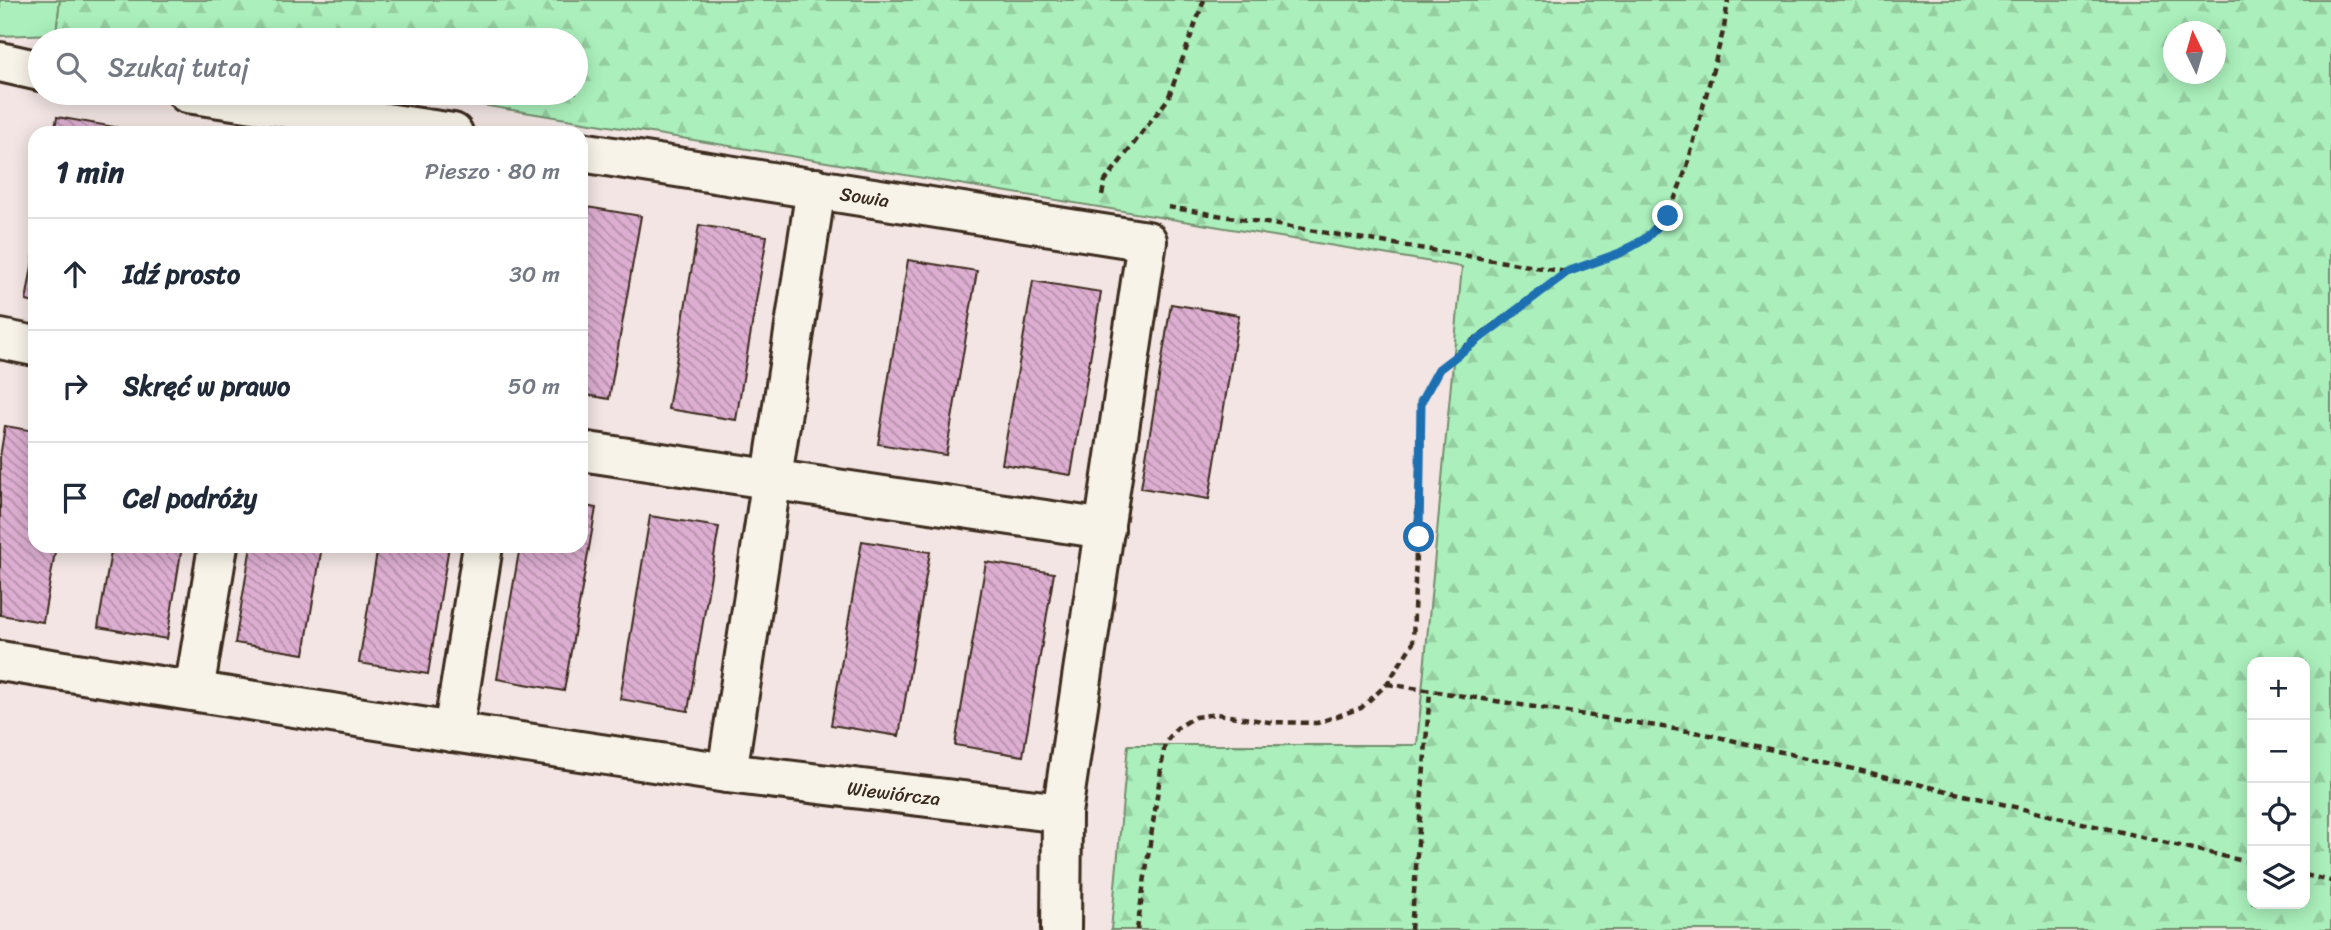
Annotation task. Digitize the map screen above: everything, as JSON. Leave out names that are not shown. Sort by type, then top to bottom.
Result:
[{"type":"street","points":[[0,62],[28,68]]},
{"type":"street","points":[[230,105],[287,121],[356,126]]},
{"type":"street","name":"Sowia","points":[[588,153],[1147,241],[1105,529]]},
{"type":"street","points":[[727,773],[816,188]]},
{"type":"street","points":[[0,339],[28,345]]},
{"type":"street","points":[[588,452],[1105,529],[1062,813],[1061,930]]},
{"type":"street","points":[[194,691],[217,553]]},
{"type":"street","points":[[453,732],[482,553]]},
{"type":"street","name":"Wiewiórcza","points":[[0,661],[727,773],[1062,813]]},
{"type":"path","points":[[1111,200],[1100,200],[1105,181],[1168,99],[1204,0]]},
{"type":"path","points":[[1137,930],[1165,743],[1177,728],[1195,718],[1217,714],[1269,722],[1317,723],[1361,708],[1387,684],[1413,643],[1421,402],[1439,369],[1567,272],[1620,253],[1645,239],[1668,216],[1687,167],[1724,28],[1728,0]]},
{"type":"path","points":[[1159,205],[1567,272]]},
{"type":"path","points":[[1387,684],[1700,733],[2247,862]]},
{"type":"path","points":[[1411,930],[1430,692]]},
{"type":"path","points":[[2310,876],[2331,881]]},
{"type":"green space","points":[[0,0],[60,0],[57,28],[28,28],[28,35],[0,36]]},
{"type":"green space","points":[[60,0],[2331,0],[2331,930],[1111,930],[1128,745],[1417,745],[1462,267],[482,105],[588,105],[588,28],[57,28]]},
{"type":"building","points":[[57,117],[109,126],[55,126]]},
{"type":"building","points":[[588,207],[641,216],[609,399],[588,395]]},
{"type":"building","points":[[699,225],[767,236],[736,420],[668,409]]},
{"type":"building","points":[[908,260],[977,271],[946,455],[878,444]]},
{"type":"building","points":[[1033,281],[1101,292],[1071,475],[1002,464]]},
{"type":"building","points":[[1171,304],[1239,315],[1209,499],[1141,488]]},
{"type":"building","points":[[5,426],[28,430],[28,553],[55,553],[43,622],[0,615],[0,457]]},
{"type":"building","points":[[588,506],[596,508],[564,691],[497,679],[519,553],[588,553]]},
{"type":"building","points":[[650,516],[719,527],[688,711],[620,699]]},
{"type":"building","points":[[862,541],[930,552],[899,736],[831,725]]},
{"type":"building","points":[[111,553],[181,553],[167,639],[98,627]]},
{"type":"building","points":[[250,553],[321,553],[304,654],[235,643]]},
{"type":"building","points":[[377,553],[448,553],[428,674],[359,663]]},
{"type":"building","points":[[986,562],[1054,573],[1023,756],[955,745]]},
{"type":"route","points":[[1419,537],[1421,402],[1439,369],[1473,340],[1567,272],[1620,253],[1645,239],[1668,216]]}]
